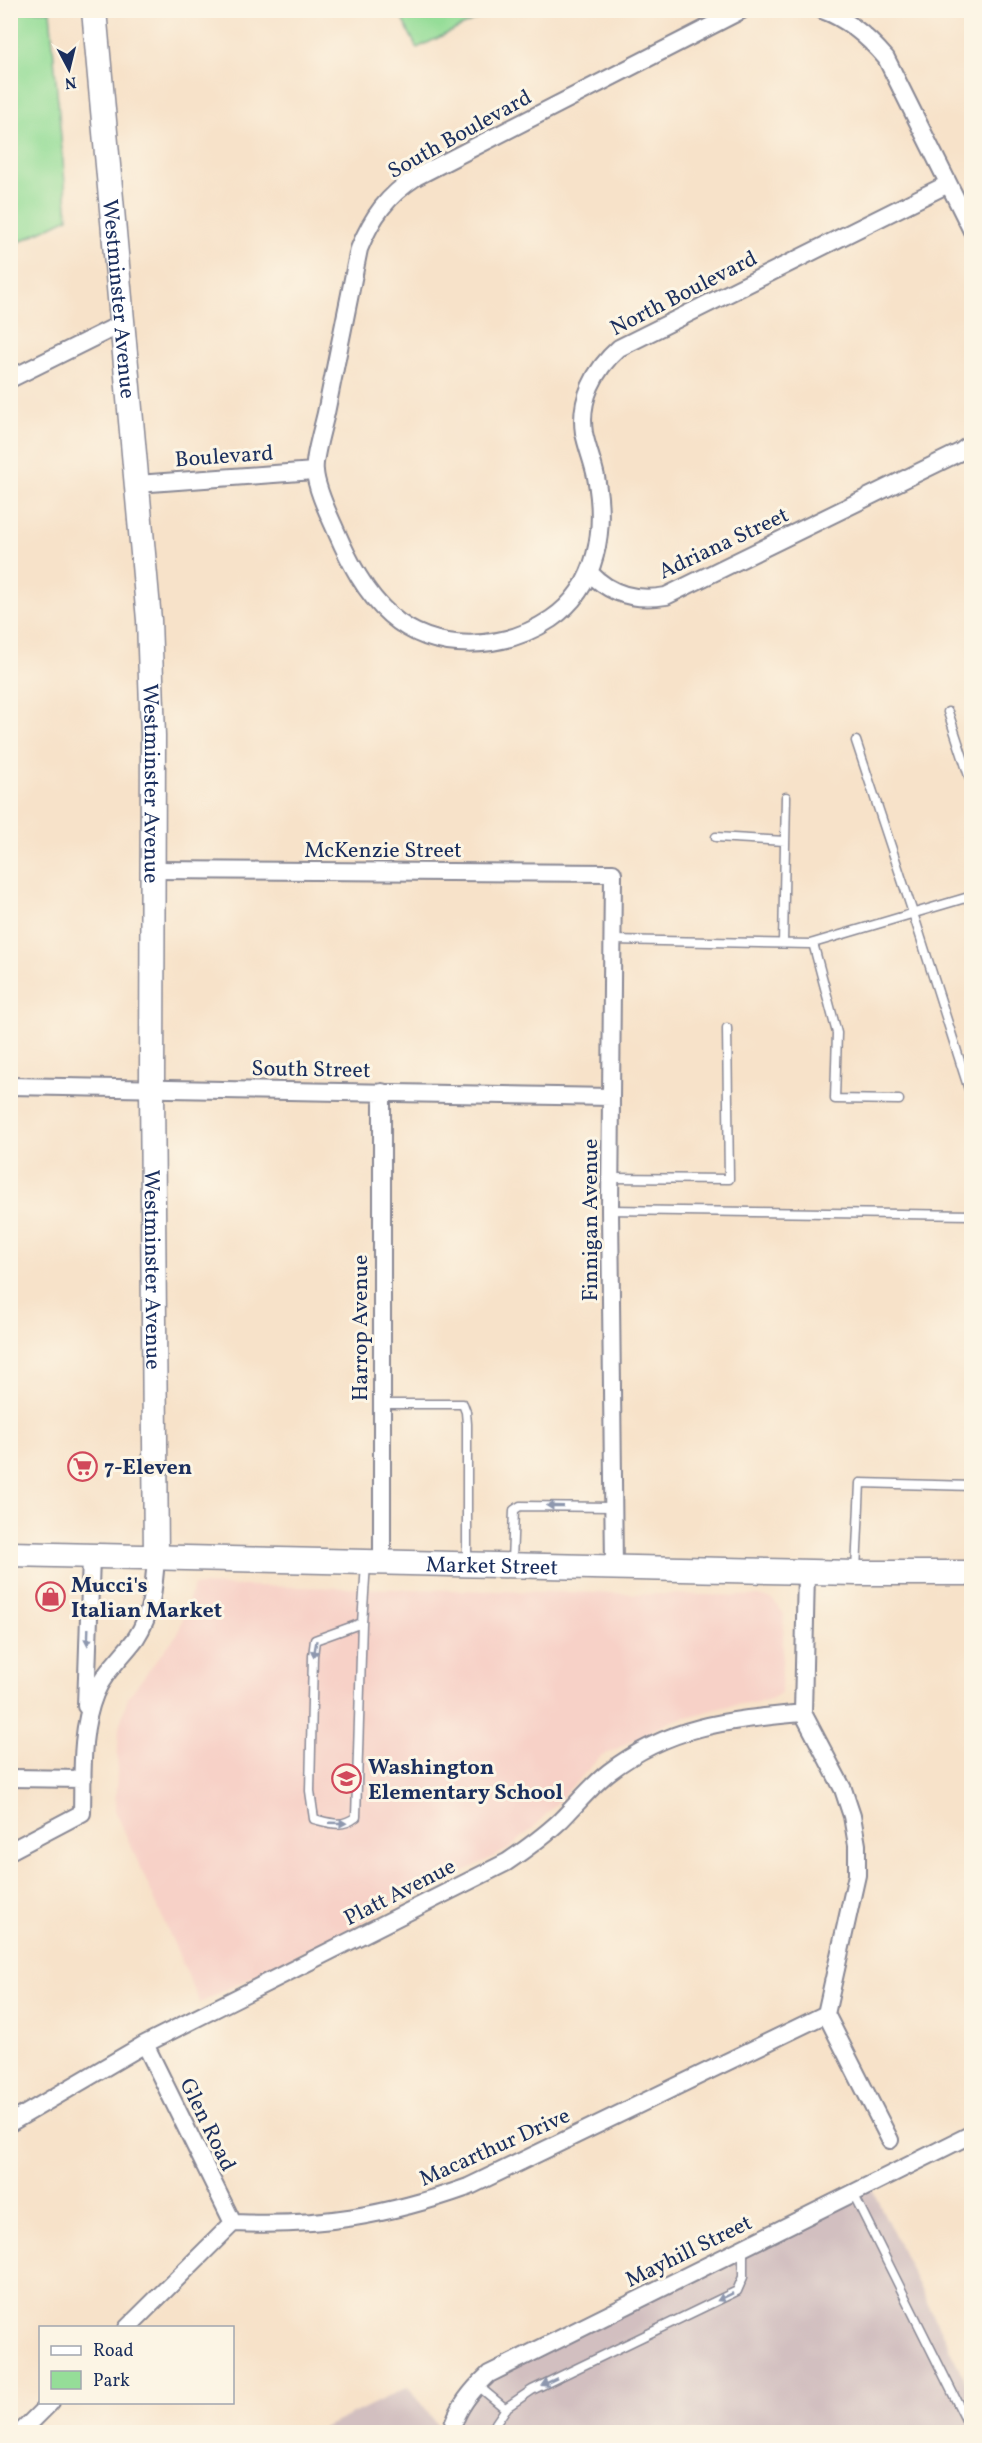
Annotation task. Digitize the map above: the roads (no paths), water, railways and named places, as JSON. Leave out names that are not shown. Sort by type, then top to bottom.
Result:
[{"type":"street","name":"Westminster Avenue","points":[[94,10],[149,620],[153,736],[152,1088],[156,1558]]},
{"type":"street","name":"South Boulevard","points":[[314,471],[359,249],[369,225],[381,206],[416,177],[742,10]]},
{"type":"street","points":[[822,10],[854,26],[886,58],[972,231]]},
{"type":"street","name":"North Boulevard","points":[[590,573],[598,551],[601,526],[596,478],[584,432],[584,412],[588,392],[596,373],[609,356],[619,348],[948,184]]},
{"type":"street","points":[[10,379],[123,323]]},
{"type":"street","name":"Adriana Street","points":[[590,573],[613,591],[630,597],[649,599],[666,596],[960,452],[972,443]]},
{"type":"street","points":[[314,471],[328,514],[359,578],[389,614],[409,628],[434,639],[458,644],[478,644],[501,640],[529,630],[551,619],[570,602],[590,573]]},
{"type":"street","name":"Boulevard","points":[[137,484],[314,471]]},
{"type":"street","name":"McKenzie Street","points":[[152,870],[614,873]]},
{"type":"street","name":"Finnigan Avenue","points":[[614,873],[610,1210],[614,1567]]},
{"type":"street","name":"South Street","points":[[10,1086],[611,1097]]},
{"type":"street","name":"Harrop Avenue","points":[[374,1563],[382,1404],[382,1092]]},
{"type":"street","name":"Market Street","points":[[10,1554],[856,1573],[972,1573]]},
{"type":"street","points":[[10,1851],[82,1813],[91,1557]]},
{"type":"street","points":[[85,1729],[95,1694],[102,1681],[136,1637],[147,1617],[154,1593],[156,1558]]},
{"type":"street","points":[[806,1572],[803,1713],[843,1789],[852,1816],[857,1845],[857,1875],[826,2014],[890,2140]]},
{"type":"street","name":"Platt Avenue","points":[[10,2122],[145,2044],[507,1862],[536,1842],[585,1793],[610,1772],[642,1751],[676,1735],[712,1724],[803,1713]]},
{"type":"street","points":[[10,1778],[83,1779]]},
{"type":"street","name":"Macarthur Drive","points":[[233,2223],[272,2225],[324,2222],[368,2216],[418,2204],[468,2187],[826,2014]]},
{"type":"street","name":"Glen Road","points":[[145,2044],[233,2223]]},
{"type":"street","name":"Mayhill Street","points":[[451,2433],[459,2410],[477,2385],[489,2374],[972,2134]]},
{"type":"street","points":[[129,2326],[233,2223]]},
{"type":"street","points":[[22,2432],[50,2404]]},
{"type":"lane","points":[[948,712],[972,785]]},
{"type":"lane","points":[[856,741],[972,1099]]},
{"type":"lane","points":[[783,943],[786,797]]},
{"type":"lane","points":[[716,837],[785,841]]},
{"type":"lane","points":[[613,940],[813,943],[972,896]]},
{"type":"lane","points":[[813,943],[837,1034],[835,1099],[899,1100]]},
{"type":"lane","points":[[611,1178],[729,1179],[727,1028]]},
{"type":"lane","points":[[610,1210],[972,1215]]},
{"type":"lane","points":[[382,1404],[463,1404],[467,1424],[467,1565]]},
{"type":"lane","points":[[856,1573],[860,1483],[972,1486]]},
{"type":"lane","points":[[512,1566],[514,1510],[520,1506],[613,1508]]},
{"type":"lane","points":[[362,1623],[315,1640],[310,1791],[314,1819],[333,1824],[347,1824],[356,1817],[362,1623],[374,1563]]},
{"type":"lane","points":[[853,2193],[972,2432]]},
{"type":"lane","points":[[490,2433],[506,2409],[532,2390],[737,2291],[743,2277],[743,2248]]},
{"type":"lane","points":[[477,2385],[506,2409]]},
{"type":"place","name":"7-Eleven","points":[[83,1466]]},
{"type":"place","name":"Mucci's Italian Market","points":[[50,1597]]},
{"type":"place","name":"Washington Elementary School","points":[[347,1779]]}]
